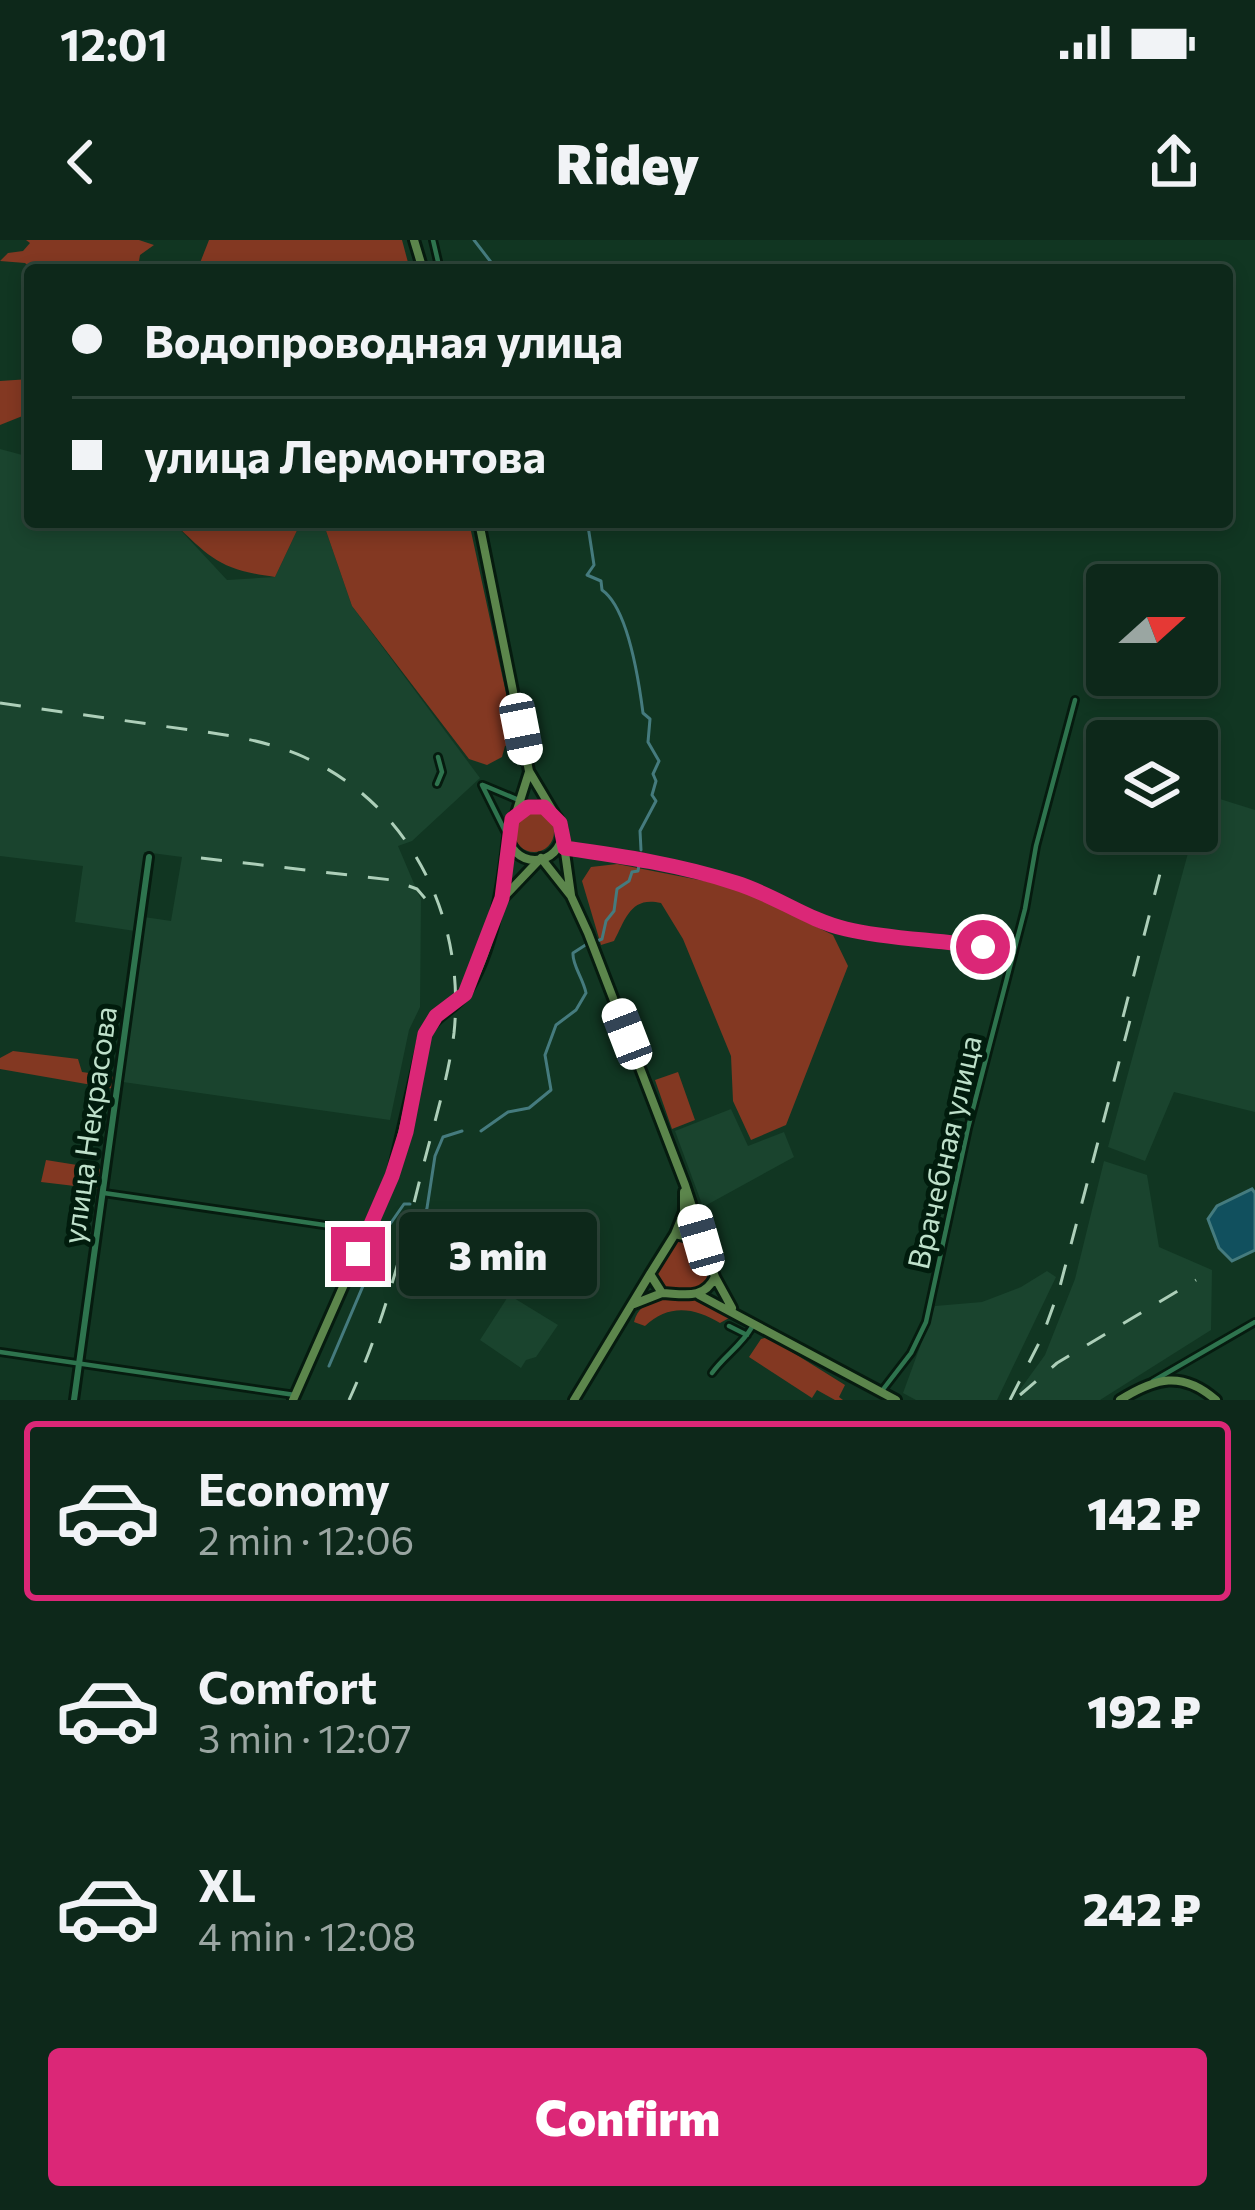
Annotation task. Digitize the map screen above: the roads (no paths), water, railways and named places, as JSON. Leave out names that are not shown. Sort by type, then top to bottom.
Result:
[{"type":"main road","points":[[480,528],[530,771],[561,828],[571,896],[685,1185],[715,1277],[733,1310]]},
{"type":"main road","points":[[294,1397],[392,1176],[406,1132],[425,1034],[436,1016],[465,994],[502,898],[508,836],[530,771]]},
{"type":"main road","points":[[516,814],[533,806],[544,807],[557,818]]},
{"type":"main road","points":[[502,898],[558,846],[561,828]]},
{"type":"main road","points":[[508,836],[519,854],[542,858],[571,896]]},
{"type":"main road","points":[[574,1400],[675,1234],[684,1212],[685,1185]]},
{"type":"main road","points":[[675,1234],[701,1240]]},
{"type":"main road","points":[[650,1274],[662,1292]]},
{"type":"main road","points":[[697,1294],[715,1277]]},
{"type":"main road","points":[[633,1304],[662,1292],[697,1294],[896,1400]]},
{"type":"main road","points":[[1120,1400],[1153,1381],[1184,1380],[1216,1400]]},
{"type":"street","name":"Врачебная улица","points":[[881,1392],[911,1353],[926,1322],[968,1127],[1075,700]]},
{"type":"street","points":[[437,784],[442,772],[438,757]]},
{"type":"street","points":[[508,836],[482,784],[533,806]]},
{"type":"street","points":[[565,848],[734,882],[847,929],[1013,952]]},
{"type":"street","name":"улица Некрасова","points":[[74,1400],[149,857]]},
{"type":"street","points":[[104,1193],[331,1226]]},
{"type":"street","points":[[712,1373],[754,1322]]},
{"type":"street","points":[[1153,1381],[1255,1322]]},
{"type":"street","points":[[728,1326],[747,1335]]},
{"type":"street","points":[[0,1352],[294,1397]]},
{"type":"water","points":[[1252,1189],[1255,1250],[1232,1261],[1219,1248],[1208,1219],[1217,1206]]},
{"type":"waterway","points":[[474,240],[492,264]]},
{"type":"waterway","points":[[588,528],[594,565],[587,575],[601,581],[602,590],[619,612],[643,713],[650,719],[648,742],[659,761],[653,774],[656,801],[640,831],[641,850]]},
{"type":"waterway","points":[[597,941],[614,911],[617,889],[639,865]]},
{"type":"waterway","points":[[481,1131],[508,1112],[529,1108],[551,1090],[545,1055],[556,1025],[576,1010],[586,993],[573,953],[587,944]]},
{"type":"waterway","points":[[407,1278],[427,1208],[435,1156],[443,1137],[462,1131]]},
{"type":"waterway","points":[[329,1366],[388,1227],[404,1204],[410,1204]]},
{"type":"railway","points":[[0,703],[217,734],[287,750],[342,778],[374,804],[424,870],[451,949],[454,1033],[399,1261],[349,1400]]},
{"type":"railway","points":[[1123,1017],[1166,852]]},
{"type":"railway","points":[[201,858],[392,880],[417,889],[436,911]]},
{"type":"railway","points":[[1010,1400],[1059,1290],[1134,1005]]},
{"type":"railway","points":[[1020,1395],[1057,1363],[1196,1280]]}]
